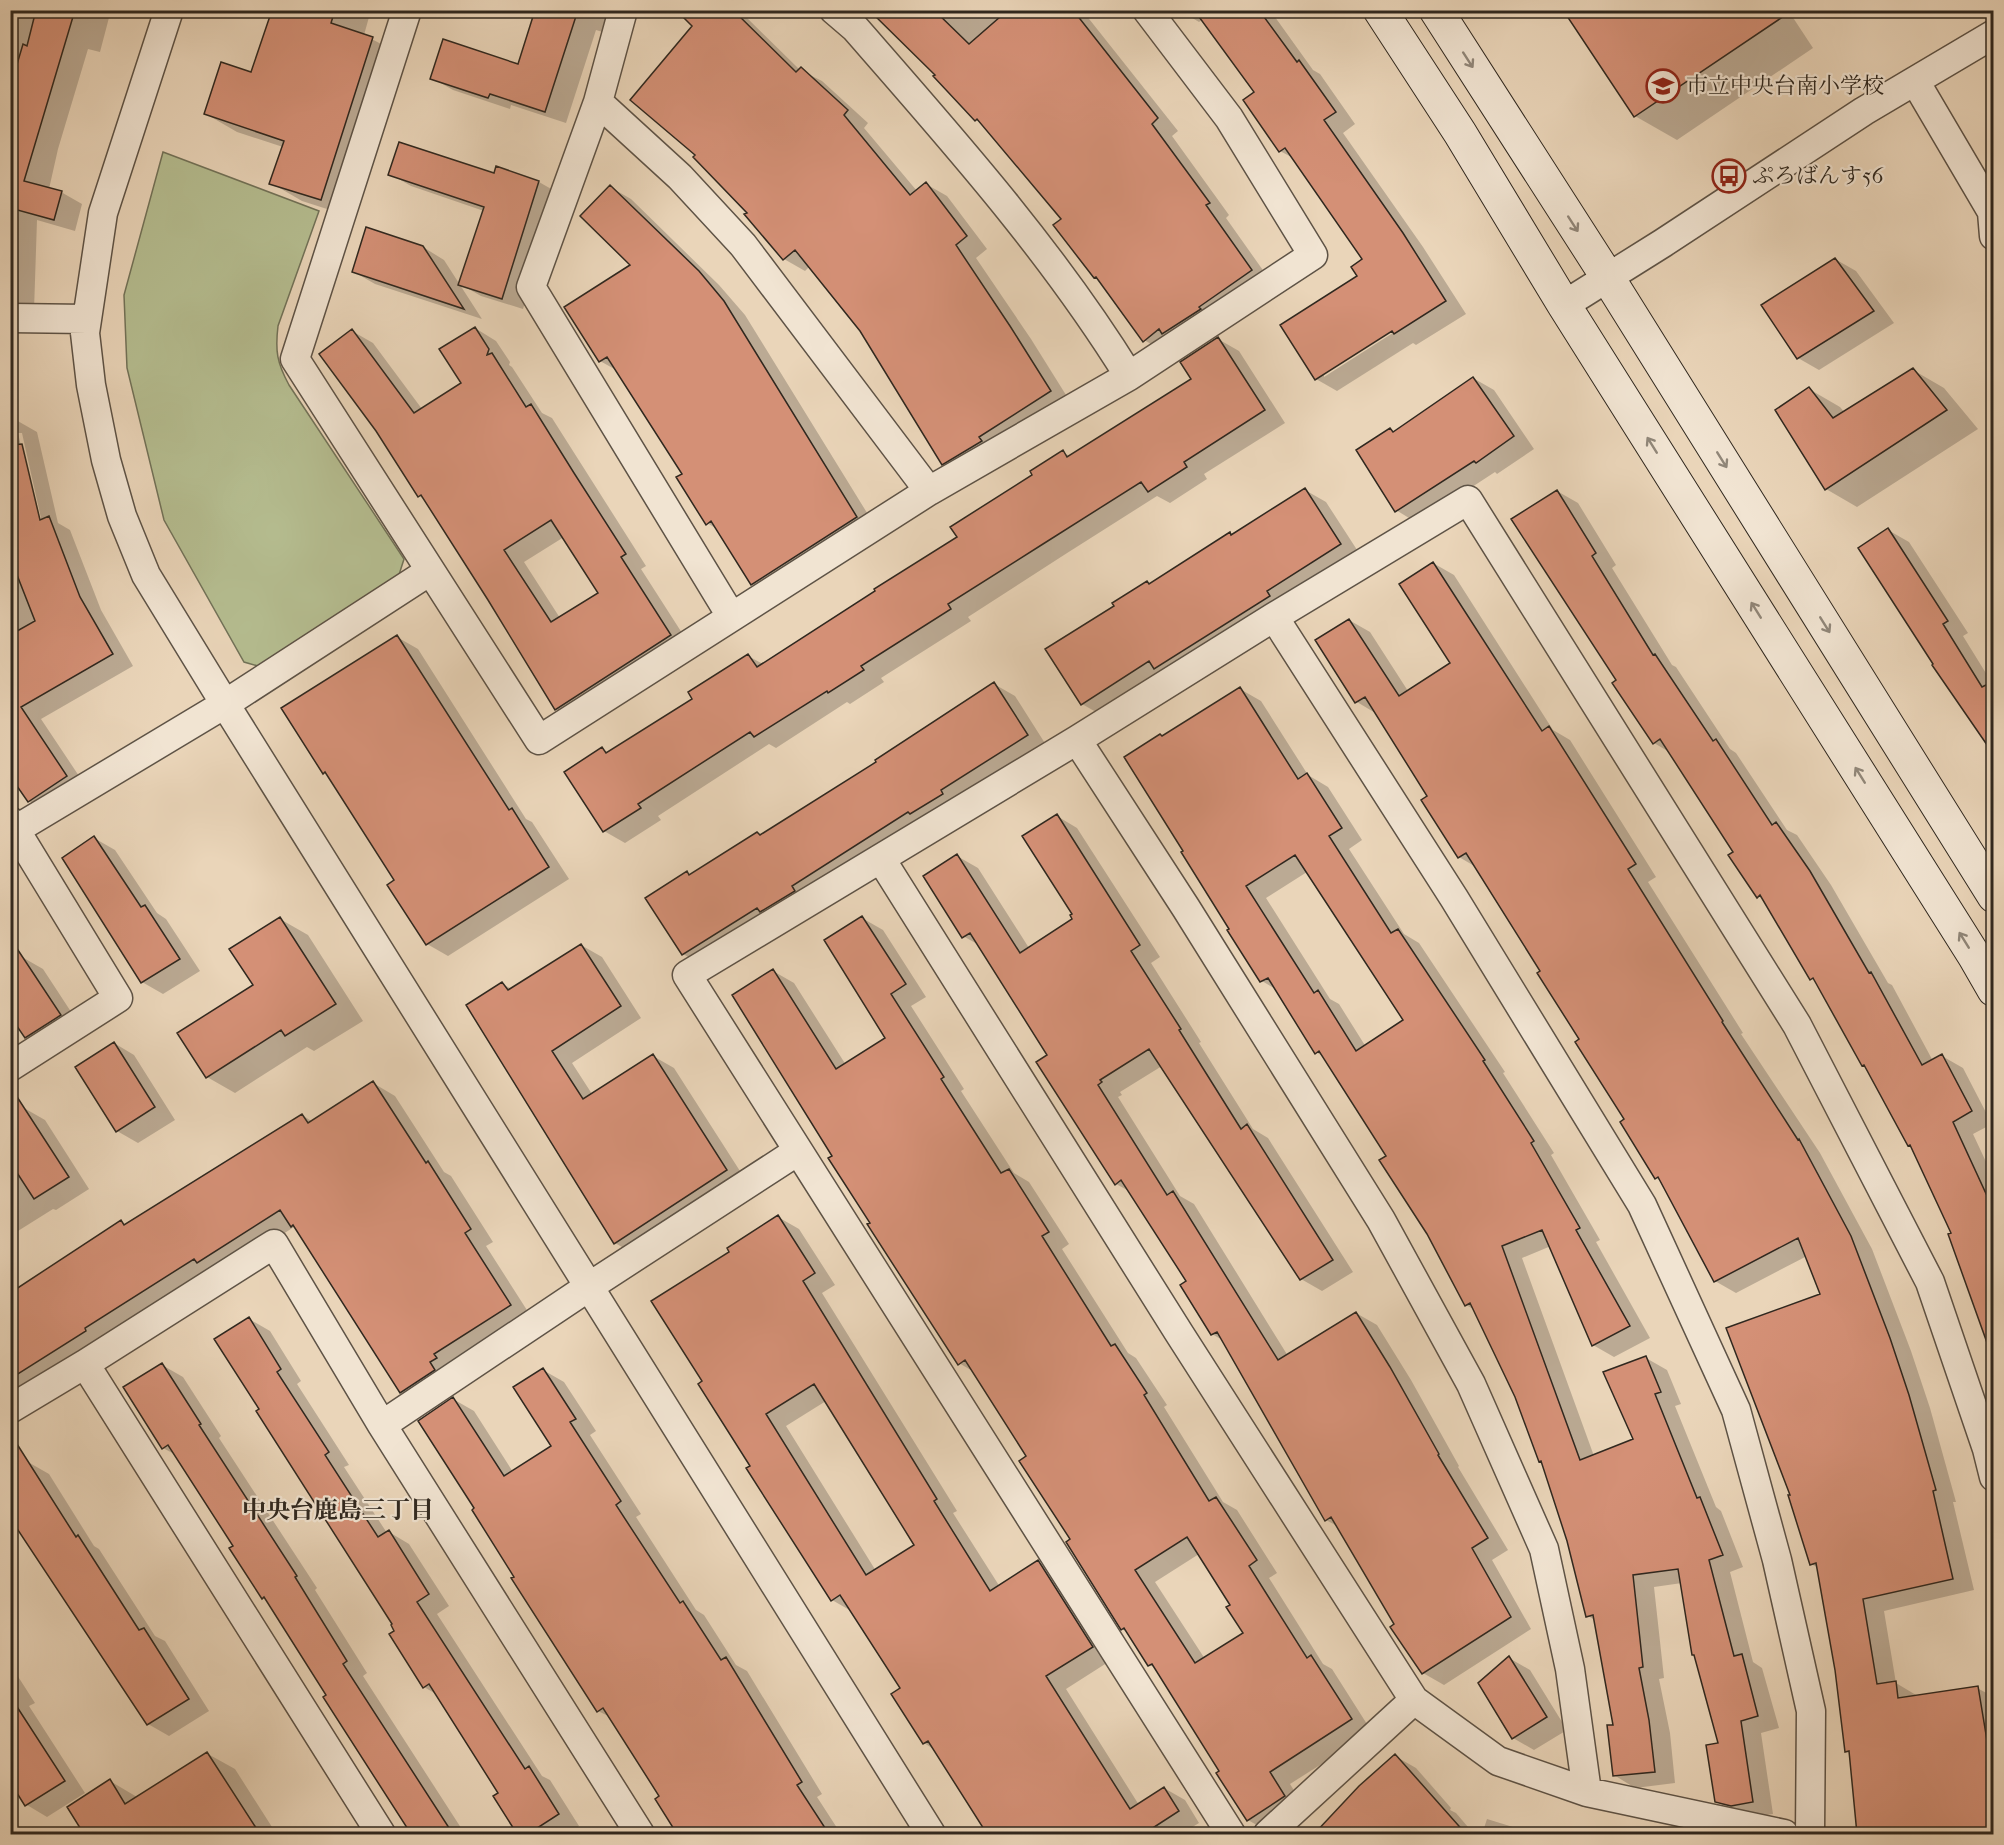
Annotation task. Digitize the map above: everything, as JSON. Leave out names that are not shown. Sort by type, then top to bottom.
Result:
[{"type":"street","points":[[169,10],[103,213],[85,333],[91,385],[106,460],[122,516],[146,575],[931,1834]]},
{"type":"street","points":[[407,10],[295,359],[539,740],[929,491],[1129,376],[1313,255],[1229,118],[1147,10]]},
{"type":"street","points":[[623,10],[598,102],[531,287],[731,616]]},
{"type":"street","points":[[834,10],[855,28],[981,173],[1098,326],[1129,376]]},
{"type":"street","points":[[1380,10],[1460,133],[1564,305],[1994,990]]},
{"type":"street","points":[[1436,10],[1608,278],[1994,896]]},
{"type":"street","points":[[1564,305],[1864,111],[1994,34]]},
{"type":"street","points":[[1915,81],[1992,212],[1994,236]]},
{"type":"street","points":[[598,102],[680,177],[743,245],[929,491]]},
{"type":"street","points":[[10,318],[87,319]]},
{"type":"street","points":[[1231,1834],[687,975],[1077,741],[1274,616],[1468,500],[1797,1025],[1930,1282],[1987,1449],[1994,1477]]},
{"type":"street","points":[[10,1067],[118,998],[13,825],[225,704],[430,571]]},
{"type":"street","points":[[1274,616],[1454,898],[1642,1205],[1736,1410],[1777,1560],[1811,1711],[1810,1834]]},
{"type":"street","points":[[1077,741],[1186,908],[1381,1220],[1471,1384],[1544,1549],[1570,1669],[1587,1792]]},
{"type":"street","points":[[880,859],[1414,1700],[1498,1761],[1587,1792],[1784,1834]]},
{"type":"street","points":[[382,1425],[798,1151]]},
{"type":"street","points":[[10,1409],[274,1244],[382,1425],[640,1834]]},
{"type":"street","points":[[85,1364],[381,1834]]},
{"type":"street","points":[[1268,1834],[1414,1700]]},
{"type":"green space","points":[[163,152],[319,211],[278,326],[279,363],[289,385],[404,559],[397,581],[258,666],[244,662],[164,520],[127,368],[124,295]]},
{"type":"building","points":[[36,10],[75,10],[24,181],[62,191],[54,220],[10,208],[10,88],[23,44],[27,46]]},
{"type":"building","points":[[272,10],[335,10],[331,23],[373,37],[321,200],[269,184],[284,141],[204,114],[221,62],[251,72]]},
{"type":"building","points":[[535,10],[578,10],[545,112],[490,94],[488,98],[430,79],[443,39],[518,64]]},
{"type":"building","points":[[676,10],[733,10],[796,72],[801,67],[848,110],[844,115],[910,195],[926,182],[967,236],[956,245],[1051,391],[979,437],[982,441],[942,465],[860,331],[795,250],[783,260],[744,214],[747,213],[693,157],[695,155],[630,100],[692,26]]},
{"type":"building","points":[[869,10],[934,10],[969,44],[1008,10],[1073,10],[1158,118],[1152,124],[1210,203],[1206,205],[1252,270],[1199,307],[1201,309],[1162,334],[1159,329],[1143,342],[1096,277],[1094,278],[1053,225],[1061,219],[977,119],[975,121],[933,76],[935,75]]},
{"type":"building","points":[[1194,10],[1259,10],[1336,112],[1324,120],[1403,233],[1446,301],[1394,334],[1392,331],[1315,380],[1280,325],[1357,276],[1351,267],[1362,259],[1285,148],[1279,152],[1243,100],[1254,92]]},
{"type":"building","points":[[1563,10],[1793,10],[1634,117]]},
{"type":"building","points":[[399,142],[494,173],[496,166],[539,181],[502,299],[458,285],[484,207],[388,175]]},
{"type":"building","points":[[610,185],[699,271],[724,301],[857,517],[751,585],[711,521],[706,525],[676,477],[682,474],[607,357],[599,362],[564,307],[630,265],[580,216]]},
{"type":"building","points":[[366,227],[423,246],[464,309],[352,272]]},
{"type":"building","points":[[1835,258],[1874,311],[1797,359],[1761,305]]},
{"type":"building","points":[[475,327],[489,349],[487,355],[492,353],[526,407],[531,404],[626,554],[621,557],[671,635],[555,710],[421,495],[418,497],[376,431],[319,354],[352,329],[414,413],[461,383],[439,349]],"holes":[[[551,520],[598,593],[551,622],[504,550]]]},
{"type":"building","points":[[1218,337],[1265,410],[1184,462],[1187,467],[1148,492],[1141,482],[948,604],[951,609],[861,666],[864,670],[754,737],[750,732],[638,804],[641,808],[603,832],[564,772],[602,747],[606,753],[692,699],[688,692],[748,654],[757,667],[957,537],[950,527],[1032,475],[1030,471],[1063,450],[1067,457],[1191,379],[1180,362]]},
{"type":"building","points":[[1913,368],[1947,410],[1825,490],[1775,410],[1809,387],[1833,418]]},
{"type":"building","points":[[1473,377],[1514,436],[1476,463],[1474,461],[1395,512],[1356,450],[1390,428],[1393,432]]},
{"type":"building","points":[[22,444],[40,520],[49,516],[80,597],[113,654],[21,707],[67,776],[28,802],[10,776],[10,635],[35,621],[10,557],[10,445]]},
{"type":"building","points":[[1305,488],[1341,544],[1267,591],[1270,596],[1154,669],[1149,661],[1081,705],[1045,649],[1114,606],[1112,603],[1147,581],[1149,584],[1230,532],[1231,535]]},
{"type":"building","points":[[1557,490],[1596,553],[1592,556],[1653,655],[1655,654],[1713,741],[1716,739],[1772,825],[1776,822],[1810,871],[1869,973],[1871,972],[1922,1065],[1942,1054],[1972,1111],[1953,1122],[1994,1211],[1994,1350],[1990,1351],[1948,1234],[1951,1233],[1910,1145],[1908,1146],[1864,1065],[1862,1066],[1813,978],[1810,980],[1760,895],[1757,898],[1728,855],[1733,852],[1660,739],[1653,744],[1612,683],[1616,680],[1511,519]]},
{"type":"building","points":[[1888,528],[1948,621],[1943,624],[1982,687],[1994,681],[1994,755],[1932,665],[1858,548]]},
{"type":"building","points":[[1433,562],[1542,731],[1549,726],[1636,864],[1628,869],[1722,1022],[1799,1139],[1851,1236],[1909,1395],[1936,1490],[1933,1491],[1953,1579],[1863,1599],[1877,1684],[1896,1681],[1898,1698],[1978,1686],[1994,1783],[1994,1834],[1947,1834],[1946,1828],[1857,1834],[1849,1751],[1845,1752],[1835,1670],[1816,1563],[1810,1565],[1788,1495],[1790,1495],[1726,1328],[1820,1294],[1798,1238],[1714,1282],[1658,1177],[1655,1179],[1620,1122],[1624,1119],[1575,1042],[1579,1039],[1537,973],[1540,971],[1466,853],[1458,858],[1421,800],[1427,796],[1365,697],[1355,703],[1315,640],[1349,619],[1399,696],[1450,663],[1399,584]]},
{"type":"building","points":[[397,635],[509,810],[512,808],[549,867],[426,945],[387,885],[394,880],[281,708]]},
{"type":"building","points":[[994,682],[1028,735],[941,790],[943,794],[910,814],[908,812],[792,886],[795,891],[760,912],[757,908],[682,955],[645,898],[687,871],[689,875],[757,832],[760,835],[876,762],[875,760]]},
{"type":"building","points":[[1240,687],[1298,779],[1307,773],[1342,828],[1329,836],[1391,933],[1398,929],[1485,1060],[1483,1061],[1534,1141],[1531,1143],[1580,1228],[1576,1230],[1630,1326],[1592,1346],[1542,1230],[1502,1246],[1580,1460],[1633,1439],[1603,1372],[1646,1356],[1661,1392],[1655,1394],[1723,1555],[1709,1560],[1734,1656],[1742,1654],[1758,1716],[1741,1721],[1753,1802],[1731,1806],[1715,1802],[1706,1745],[1718,1743],[1694,1655],[1692,1655],[1678,1569],[1633,1575],[1643,1667],[1639,1668],[1649,1720],[1655,1772],[1613,1776],[1607,1725],[1613,1725],[1593,1615],[1586,1617],[1567,1541],[1541,1461],[1539,1462],[1515,1397],[1470,1303],[1465,1306],[1427,1234],[1379,1160],[1386,1156],[1319,1051],[1315,1054],[1268,978],[1260,982],[1181,852],[1183,851],[1124,757],[1160,734],[1162,736]],"holes":[[[1295,855],[1403,1020],[1356,1051],[1318,990],[1314,993],[1246,886]]]},
{"type":"building","points":[[1057,814],[1140,945],[1131,951],[1181,1029],[1179,1030],[1241,1129],[1247,1124],[1333,1260],[1300,1280],[1149,1049],[1100,1080],[1102,1082],[1098,1085],[1167,1195],[1173,1191],[1278,1360],[1356,1312],[1488,1538],[1472,1548],[1511,1617],[1422,1674],[1390,1627],[1394,1624],[1331,1517],[1325,1521],[1217,1332],[1211,1335],[1180,1285],[1186,1281],[1121,1180],[1115,1185],[1036,1062],[1047,1055],[970,933],[962,938],[923,876],[957,854],[1020,953],[1072,919],[1070,915],[1072,914],[1022,836]]},
{"type":"building","points":[[94,836],[141,907],[145,905],[180,959],[141,983],[62,858]]},
{"type":"building","points":[[862,916],[906,984],[891,994],[944,1077],[941,1079],[1001,1173],[1009,1169],[1049,1232],[1042,1236],[1111,1346],[1115,1344],[1147,1393],[1144,1395],[1209,1501],[1216,1497],[1257,1560],[1249,1566],[1307,1658],[1311,1655],[1352,1719],[1270,1772],[1285,1796],[1247,1821],[1216,1773],[1219,1771],[1152,1664],[1148,1666],[1124,1628],[1121,1630],[1066,1542],[1070,1539],[1019,1461],[1026,1456],[965,1360],[958,1365],[867,1224],[870,1223],[828,1158],[832,1156],[732,995],[773,969],[836,1069],[885,1038],[824,940]],"holes":[[[1187,1537],[1230,1605],[1226,1607],[1243,1633],[1195,1663],[1135,1570]]]},
{"type":"building","points":[[280,917],[336,1004],[285,1036],[281,1030],[206,1078],[177,1033],[253,985],[229,949]]},
{"type":"building","points":[[10,938],[61,1015],[25,1038],[10,1016]]},
{"type":"building","points":[[581,944],[621,1006],[552,1051],[583,1099],[653,1054],[727,1170],[614,1244],[466,1005],[502,982],[508,990]]},
{"type":"building","points":[[114,1042],[155,1107],[116,1132],[75,1067]]},
{"type":"building","points":[[373,1081],[471,1229],[465,1233],[511,1305],[434,1354],[437,1358],[430,1362],[435,1370],[400,1393],[293,1225],[291,1227],[280,1210],[197,1263],[194,1259],[10,1379],[10,1293],[121,1220],[124,1225],[302,1114],[308,1123]]},
{"type":"building","points":[[10,1086],[69,1177],[34,1199],[10,1162]]},
{"type":"building","points":[[778,1215],[815,1273],[803,1281],[937,1499],[934,1501],[990,1591],[1038,1560],[1093,1647],[1046,1676],[1130,1809],[1164,1787],[1179,1811],[1146,1834],[987,1834],[928,1741],[923,1744],[891,1694],[900,1688],[840,1595],[831,1601],[746,1468],[750,1466],[698,1384],[702,1381],[651,1301],[729,1252],[727,1248]],"holes":[[[814,1384],[914,1545],[866,1575],[766,1414]]]},
{"type":"building","points":[[249,1317],[281,1369],[277,1372],[329,1452],[325,1455],[378,1537],[389,1530],[429,1594],[417,1602],[525,1769],[529,1766],[559,1814],[528,1834],[517,1834],[493,1796],[498,1793],[429,1684],[423,1688],[389,1634],[394,1631],[392,1624],[256,1411],[259,1409],[214,1339]]},
{"type":"building","points":[[162,1363],[201,1424],[199,1425],[297,1576],[295,1577],[347,1661],[343,1664],[453,1834],[411,1834],[323,1697],[326,1695],[264,1597],[262,1599],[229,1548],[233,1546],[168,1445],[162,1449],[123,1387]]},
{"type":"building","points":[[543,1368],[576,1419],[570,1422],[621,1501],[616,1505],[680,1603],[683,1601],[721,1660],[726,1657],[802,1782],[797,1785],[829,1834],[677,1834],[655,1799],[659,1796],[603,1708],[597,1712],[511,1578],[514,1577],[472,1510],[474,1508],[418,1421],[453,1397],[504,1476],[551,1446],[513,1387]]},
{"type":"building","points":[[10,1433],[76,1537],[78,1535],[139,1630],[144,1628],[189,1699],[147,1725],[10,1518]]},
{"type":"building","points":[[1509,1656],[1547,1717],[1512,1739],[1478,1683]]},
{"type":"building","points":[[10,1696],[65,1781],[25,1806],[10,1782]]},
{"type":"building","points":[[207,1752],[260,1834],[77,1834],[82,1831],[67,1807],[110,1779],[125,1804]]},
{"type":"building","points":[[1395,1754],[1466,1834],[1314,1834],[1359,1786]]},
{"type":"place","name":"市立中央台南小学校","points":[[1663,86]]},
{"type":"place","name":"ぷろばんす56","points":[[1729,176]]},
{"type":"district","name":"中央台鹿島三丁目","points":[[338,1510]]}]
